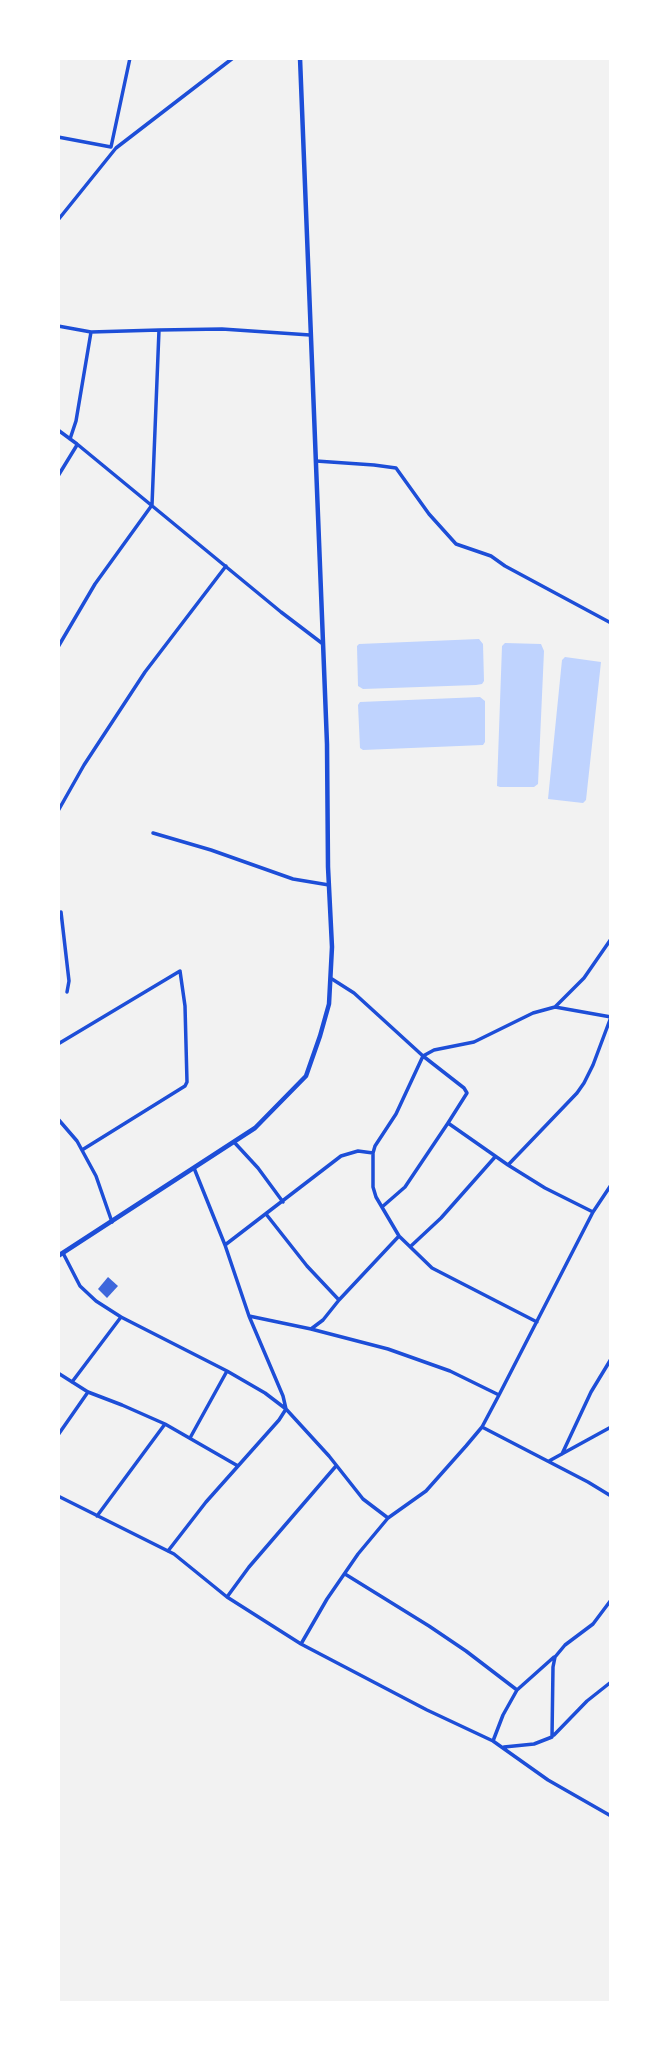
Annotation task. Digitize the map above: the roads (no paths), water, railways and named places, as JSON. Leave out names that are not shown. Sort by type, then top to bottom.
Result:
[{"type":"street","points":[[114,147],[130,58]]},
{"type":"street","points":[[58,220],[114,147],[233,58]]},
{"type":"street","points":[[300,58],[332,927],[329,1004],[306,1076],[256,1128],[60,1254],[87,1294],[121,1317],[227,1371],[286,1409],[329,1455],[363,1499],[388,1518]]},
{"type":"street","points":[[58,138],[114,147]]},
{"type":"street","points":[[58,326],[92,332],[222,329],[310,335]]},
{"type":"street","points":[[58,647],[103,573],[152,505],[159,330]]},
{"type":"street","points":[[70,439],[76,421],[92,332]]},
{"type":"street","points":[[58,430],[323,644]]},
{"type":"street","points":[[58,476],[77,444]]},
{"type":"street","points":[[316,461],[396,468],[429,514],[456,544],[491,556],[611,623]]},
{"type":"street","points":[[58,811],[84,765],[145,672],[226,566]]},
{"type":"street","points":[[153,834],[211,850],[293,879],[329,885]]},
{"type":"street","points":[[61,912],[69,981],[67,992]]},
{"type":"street","points":[[555,1007],[584,978],[611,939]]},
{"type":"street","points":[[58,1044],[180,971],[185,1006],[185,1086],[82,1150]]},
{"type":"street","points":[[332,979],[354,993],[467,1093],[405,1187],[382,1207]]},
{"type":"street","points":[[508,1165],[578,1093],[593,1065],[611,1017],[555,1007],[533,1013],[474,1042],[434,1050],[423,1056],[396,1114],[373,1153],[373,1188],[400,1236],[432,1268],[537,1322]]},
{"type":"street","points":[[58,1119],[82,1150],[96,1175],[112,1222]]},
{"type":"street","points":[[448,1123],[545,1188],[593,1212]]},
{"type":"street","points":[[234,1142],[283,1202]]},
{"type":"street","points":[[225,1245],[341,1156],[358,1151],[373,1153]]},
{"type":"street","points":[[411,1246],[441,1218],[495,1157]]},
{"type":"street","points":[[168,1551],[286,1409],[194,1168]]},
{"type":"street","points":[[301,1644],[344,1574],[388,1518],[426,1491],[482,1427],[593,1212],[611,1185]]},
{"type":"street","points":[[266,1214],[307,1266],[339,1300]]},
{"type":"street","points":[[311,1329],[323,1320],[400,1236]]},
{"type":"street","points":[[249,1316],[388,1349],[450,1371],[499,1395]]},
{"type":"street","points":[[72,1382],[121,1317]]},
{"type":"street","points":[[562,1454],[591,1392],[611,1359]]},
{"type":"street","points":[[190,1438],[227,1371]]},
{"type":"street","points":[[58,1373],[88,1392],[165,1424],[238,1466]]},
{"type":"street","points":[[58,1435],[88,1392]]},
{"type":"street","points":[[97,1516],[165,1424]]},
{"type":"street","points":[[482,1427],[611,1496]]},
{"type":"street","points":[[549,1461],[611,1427]]},
{"type":"street","points":[[227,1597],[249,1567],[336,1466]]},
{"type":"street","points":[[58,1496],[174,1554],[227,1597],[301,1644],[493,1741],[548,1780],[611,1816]]},
{"type":"street","points":[[344,1574],[429,1626],[517,1690]]},
{"type":"street","points":[[493,1741],[517,1690],[565,1645],[593,1625],[611,1600]]},
{"type":"street","points":[[552,1737],[555,1657]]},
{"type":"street","points":[[503,1747],[534,1744],[552,1737],[587,1701],[611,1682]]},
{"type":"water","points":[[479,639],[483,644],[482,684],[363,689],[358,686],[359,644]]},
{"type":"water","points":[[505,643],[541,644],[544,651],[538,784],[534,787],[497,786],[502,646]]},
{"type":"water","points":[[565,657],[601,662],[586,800],[583,803],[548,799],[562,660]]},
{"type":"water","points":[[480,697],[485,701],[483,745],[360,748],[360,702]]}]
